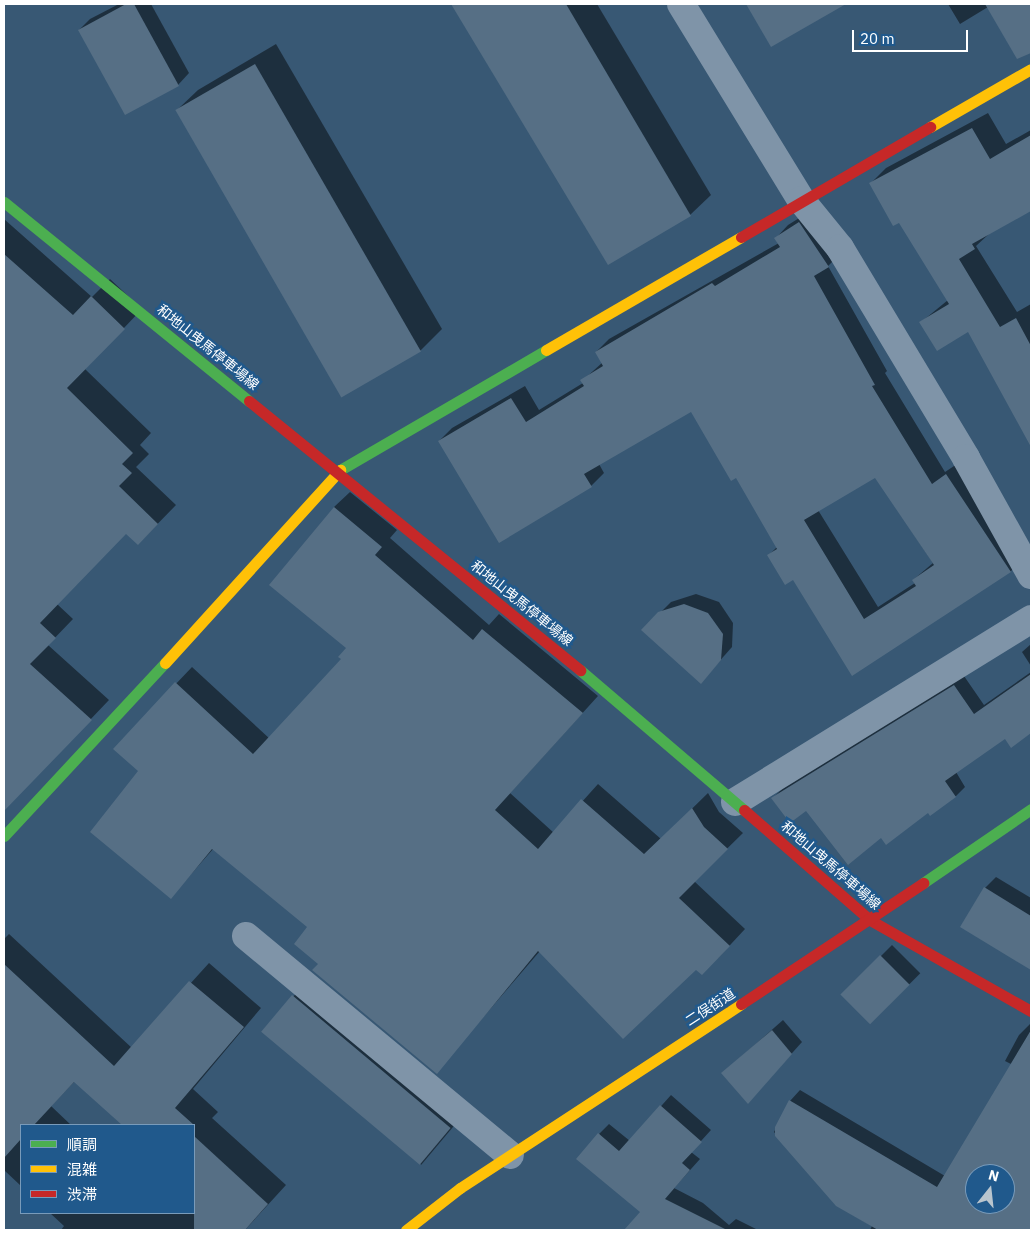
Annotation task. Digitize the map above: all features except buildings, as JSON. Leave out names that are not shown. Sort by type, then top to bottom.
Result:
[{"type":"street","points":[[682,4],[801,200],[840,248],[966,458],[1031,575]]},
{"type":"street","points":[[4,836],[78,760],[338,472],[801,200],[1031,69]]},
{"type":"street","name":"和地山曳馬停車場線","points":[[4,202],[646,724],[870,920],[1031,1011]]},
{"type":"street","points":[[735,802],[1031,619]]},
{"type":"street","name":"二俣街道","points":[[406,1230],[460,1188],[870,920],[1031,809]]},
{"type":"street","points":[[246,936],[510,1155]]},
{"type":"traffic: fast","points":[[4,202],[249,401]]},
{"type":"traffic: fast","points":[[340,470],[546,350]]},
{"type":"traffic: fast","points":[[4,836],[165,663]]},
{"type":"traffic: fast","points":[[580,670],[744,810]]},
{"type":"traffic: fast","points":[[923,883],[1031,809]]},
{"type":"traffic: slow","points":[[930,127],[1031,69]]},
{"type":"traffic: slow","points":[[546,350],[741,237]]},
{"type":"traffic: slow","points":[[165,663],[340,470]]},
{"type":"traffic: slow","points":[[406,1230],[460,1188],[741,1004]]},
{"type":"traffic: jam","points":[[741,237],[930,127]]},
{"type":"traffic: jam","points":[[249,401],[580,670]]},
{"type":"traffic: jam","points":[[744,810],[870,920],[1031,1011]]},
{"type":"traffic: jam","points":[[741,1004],[923,883]]}]
